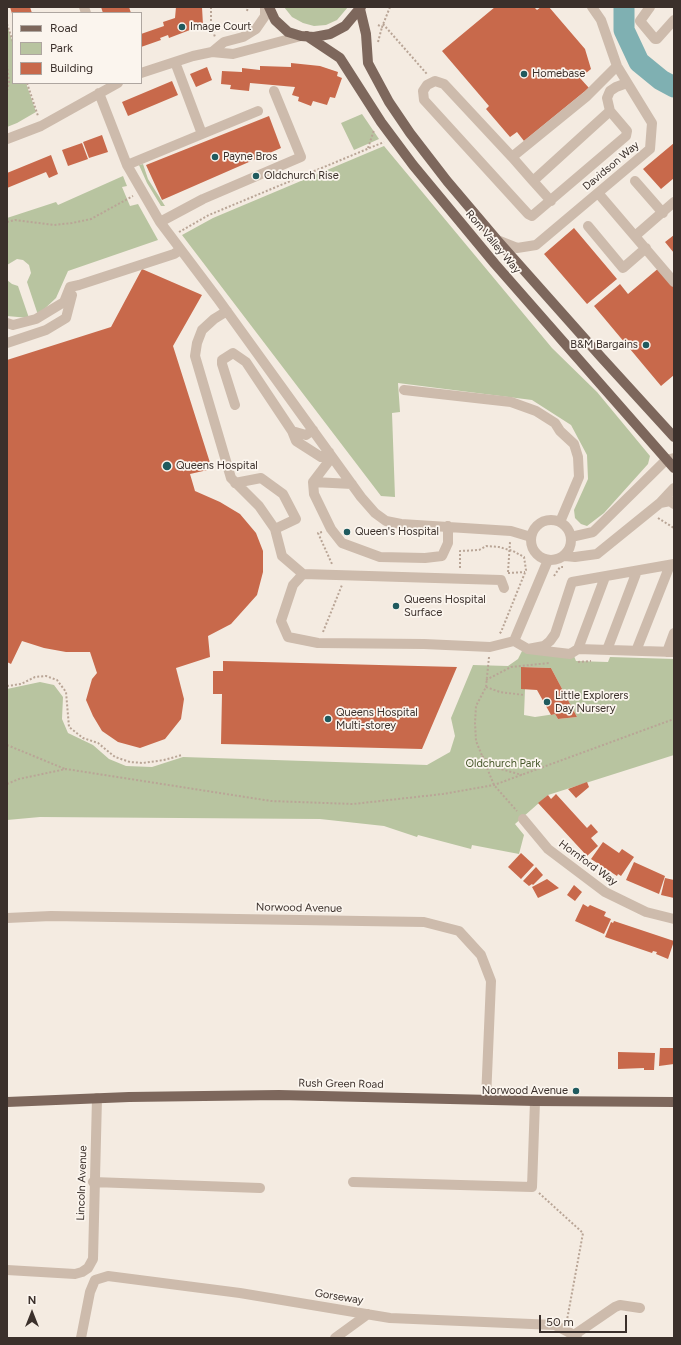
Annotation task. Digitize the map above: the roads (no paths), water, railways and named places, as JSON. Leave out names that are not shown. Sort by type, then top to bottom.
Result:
[{"type":"main road","name":"Rom Valley Way","points":[[269,7],[275,20],[288,32],[304,36],[340,58],[381,122],[413,165],[495,264],[670,459],[674,468]]},
{"type":"main road","name":"Rom Valley Way","points":[[360,8],[366,34],[368,63],[389,102],[447,181],[497,240],[601,358],[674,437]]},
{"type":"main road","points":[[304,36],[330,34],[346,26],[360,8]]},
{"type":"main road","name":"Rush Green Road","points":[[7,1102],[97,1098],[279,1095],[535,1101],[674,1102]]},
{"type":"street","points":[[212,52],[224,42],[243,37],[256,29],[265,16],[265,7]]},
{"type":"street","name":"Davidson Way","points":[[497,240],[517,248],[536,245],[650,149],[652,123],[617,66],[600,20],[592,7]]},
{"type":"street","points":[[650,7],[640,22],[655,39],[657,39],[674,20]]},
{"type":"street","points":[[142,74],[175,62],[212,52],[233,54],[304,36]]},
{"type":"street","points":[[175,62],[202,134]]},
{"type":"street","points":[[512,157],[587,96],[617,66]]},
{"type":"street","points":[[551,201],[444,84],[434,82],[427,85],[423,91],[424,100],[528,214],[534,215],[551,201],[626,136],[627,131],[610,111],[607,98],[610,91],[627,83]]},
{"type":"street","points":[[7,139],[42,126],[116,84]]},
{"type":"street","points":[[160,222],[203,199],[301,157],[274,91]]},
{"type":"street","points":[[99,93],[127,165],[160,222],[227,311],[330,455],[375,513],[386,521],[401,524],[511,531],[531,537]]},
{"type":"street","points":[[127,165],[258,111]]},
{"type":"street","points":[[533,181],[610,111]]},
{"type":"street","points":[[635,181],[663,212]]},
{"type":"street","points":[[598,193],[674,282]]},
{"type":"street","points":[[635,236],[674,202]]},
{"type":"street","points":[[588,226],[623,268],[646,248]]},
{"type":"street","points":[[7,323],[13,325],[36,319],[64,302],[70,286],[79,285],[174,254],[180,250]]},
{"type":"street","points":[[7,343],[46,330],[66,318],[73,292],[79,285]]},
{"type":"street","points":[[227,311],[214,319],[202,330],[197,343],[195,356],[231,478],[259,506],[274,529],[282,556],[303,574],[501,580],[504,588]]},
{"type":"street","points":[[235,405],[222,364],[222,360],[233,353],[246,362],[292,431],[296,441],[321,458],[330,455]]},
{"type":"street","points":[[404,390],[511,402],[536,411],[555,423],[560,432],[574,444],[578,457],[579,477],[560,522]]},
{"type":"street","points":[[292,431],[306,435],[313,430]]},
{"type":"street","points":[[330,455],[314,482],[314,494],[331,529],[342,543],[380,557],[425,558],[442,556],[448,543],[448,526]]},
{"type":"street","points":[[571,537],[593,532],[670,459]]},
{"type":"street","points":[[235,483],[261,478],[283,494],[296,519],[274,529]]},
{"type":"street","points":[[314,482],[352,484]]},
{"type":"street","points":[[565,556],[570,547],[571,537],[568,528],[560,522],[554,520],[542,522],[533,531],[531,537],[531,545],[534,552],[540,558],[554,560],[565,556],[575,557],[597,554],[660,503],[674,488]]},
{"type":"street","points":[[660,503],[670,501],[674,504]]},
{"type":"street","points":[[514,641],[548,560]]},
{"type":"street","points":[[528,650],[544,646],[550,641],[554,634],[572,582],[672,565]]},
{"type":"street","points":[[636,651],[672,565]]},
{"type":"street","points":[[607,650],[637,571]]},
{"type":"street","points":[[303,574],[293,585],[281,621],[288,637],[324,644],[424,644],[490,647],[514,641],[528,650],[570,654],[578,649],[670,652],[674,633]]},
{"type":"street","points":[[578,649],[605,577]]},
{"type":"street","name":"Hornford Way","points":[[523,819],[548,849],[605,892],[646,912],[674,919]]},
{"type":"street","name":"Norwood Avenue","points":[[7,918],[50,916],[424,922],[459,931],[481,955],[491,981],[486,1099]]},
{"type":"street","name":"Lincoln Avenue","points":[[88,1268],[93,1259],[97,1098]]},
{"type":"street","points":[[353,1182],[532,1187],[535,1101]]},
{"type":"street","points":[[94,1182],[260,1188]]},
{"type":"street","points":[[7,1270],[75,1274],[88,1268],[95,1280],[90,1292],[81,1338]]},
{"type":"street","name":"Gorseway","points":[[95,1280],[108,1276],[193,1287],[390,1318],[555,1325],[572,1334]]},
{"type":"street","points":[[572,1334],[614,1307],[620,1306],[640,1308]]},
{"type":"street","points":[[335,1338],[368,1314]]},
{"type":"waterway","points":[[624,7],[624,30],[639,62],[661,80],[674,87]]},
{"type":"place","name":"Image Court","points":[[182,27]]},
{"type":"place","name":"Homebase","points":[[524,74]]},
{"type":"place","name":"Payne Bros","points":[[215,157]]},
{"type":"place","name":"Oldchurch Rise","points":[[256,176]]},
{"type":"place","name":"B&M Bargains","points":[[646,345]]},
{"type":"place","name":"Queens Hospital","points":[[167,466]]},
{"type":"place","name":"Queen's Hospital","points":[[347,532]]},
{"type":"place","name":"Queens Hospital Surface","points":[[396,606]]},
{"type":"place","name":"Little Explorers Day Nursery","points":[[547,702]]},
{"type":"place","name":"Queens Hospital Multi-storey","points":[[328,719]]},
{"type":"place","name":"Norwood Avenue","points":[[576,1091]]},
{"type":"park label","name":"Oldchurch Park","points":[[503,764]]}]
